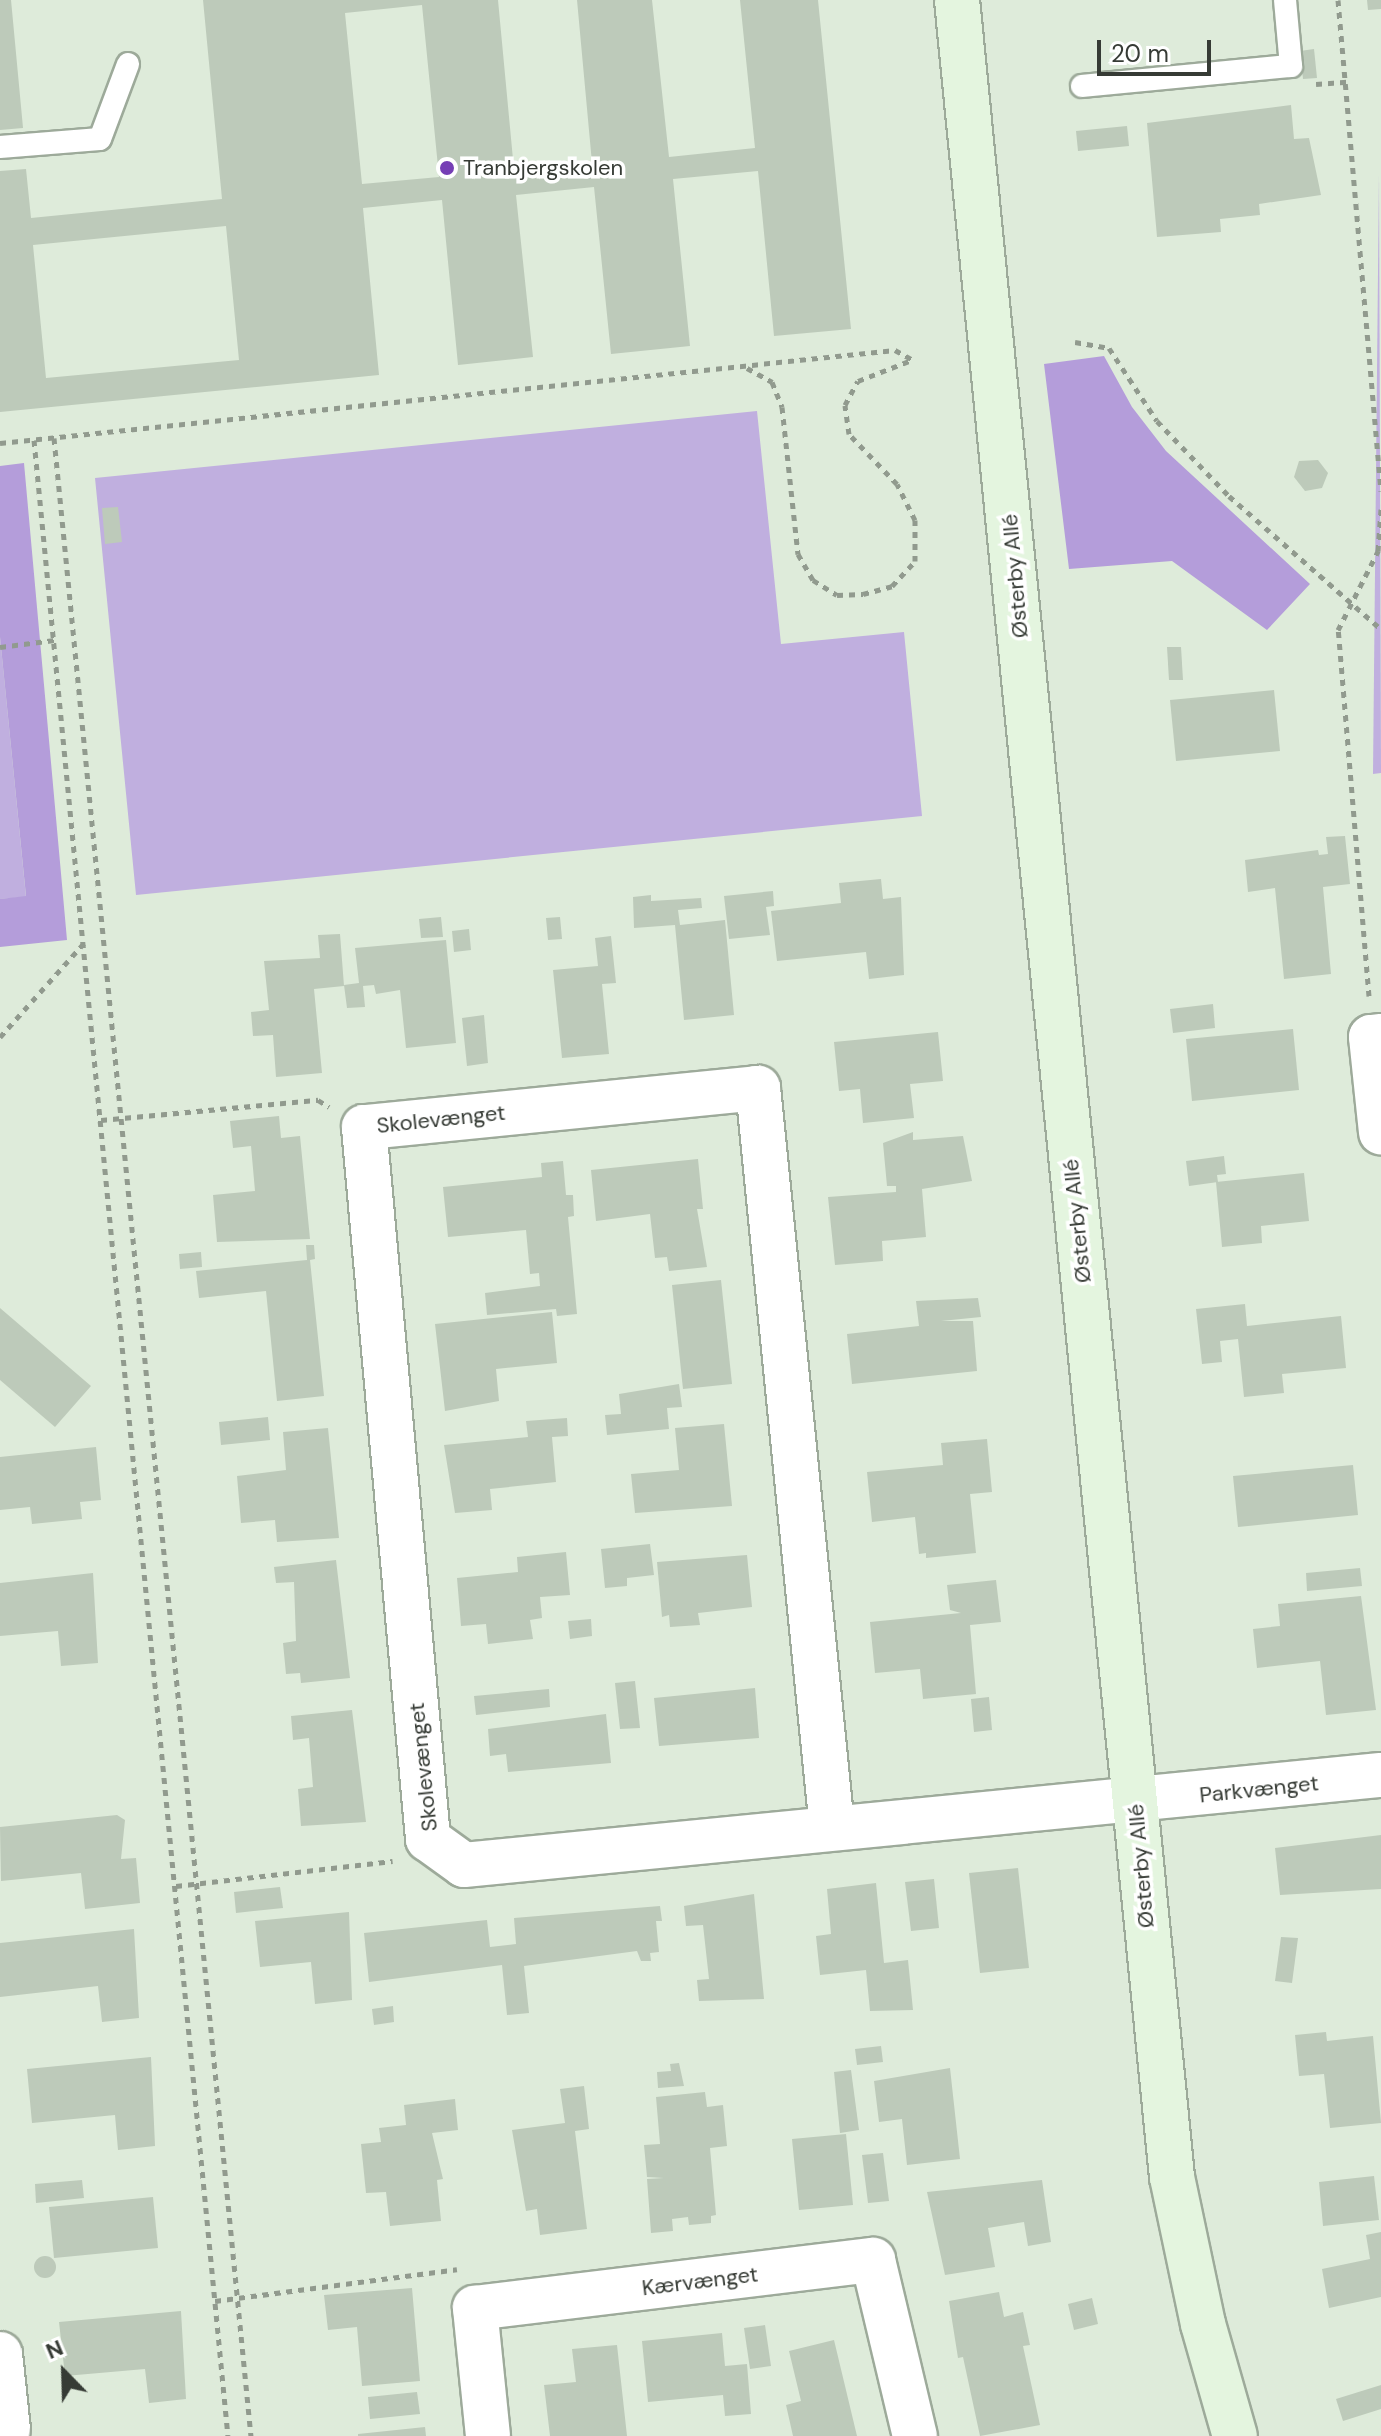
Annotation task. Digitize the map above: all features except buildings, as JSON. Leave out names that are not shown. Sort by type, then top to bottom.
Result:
[{"type":"street","name":"Østerby Allé","points":[[957,0],[1172,2177],[1203,2324],[1235,2436]]},
{"type":"street","points":[[1376,1036],[1381,1132]]},
{"type":"street","name":"Skolevænget","points":[[832,1828],[758,1088],[364,1127],[428,1839],[464,1865],[832,1828],[1136,1802]]},
{"type":"street","name":"Parkvænget","points":[[1136,1802],[1381,1775]]},
{"type":"street","name":"Kærvænget","points":[[475,2308],[873,2260],[915,2436]]},
{"type":"street","points":[[475,2308],[488,2436]]},
{"type":"street","points":[[0,2354],[8,2430]]},
{"type":"lane","points":[[1082,86],[1291,66],[1285,0]]},
{"type":"lane","points":[[0,147],[100,139],[128,64]]},
{"type":"path","points":[[1338,0],[1381,491]]},
{"type":"path","points":[[1075,342],[1109,348],[1157,421],[1229,496],[1381,629]]},
{"type":"path","points":[[0,443],[895,350],[913,360],[858,381],[845,405],[849,434],[897,484],[915,520],[915,561],[892,586],[863,594],[837,595],[813,580],[798,554],[782,407],[772,382],[744,367]]},
{"type":"path","points":[[54,438],[251,2436]]},
{"type":"path","points":[[34,440],[228,2436]]},
{"type":"path","points":[[1376,1036],[1338,630],[1378,551],[1381,509]]},
{"type":"path","points":[[0,647],[55,640]]},
{"type":"path","points":[[0,1037],[85,942]]},
{"type":"path","points":[[101,1120],[318,1100],[364,1127]]},
{"type":"path","points":[[176,1886],[390,1863],[428,1839]]},
{"type":"path","points":[[215,2301],[460,2268],[475,2308]]},
{"type":"shaded area","points":[[1379,173],[1381,773],[1373,774]]},
{"type":"shaded area","points":[[1104,356],[1132,407],[1166,451],[1310,584],[1267,630],[1172,561],[1069,569],[1044,364]]},
{"type":"shaded area","points":[[757,411],[781,644],[904,632],[922,816],[136,895],[95,478]]},
{"type":"shaded area","points":[[24,463],[67,940],[0,947],[0,899],[26,896],[0,637],[0,466]]},
{"type":"shaded area","points":[[0,637],[26,897],[0,899]]},
{"type":"place","name":"Tranbjergskolen","points":[[447,168]]}]
